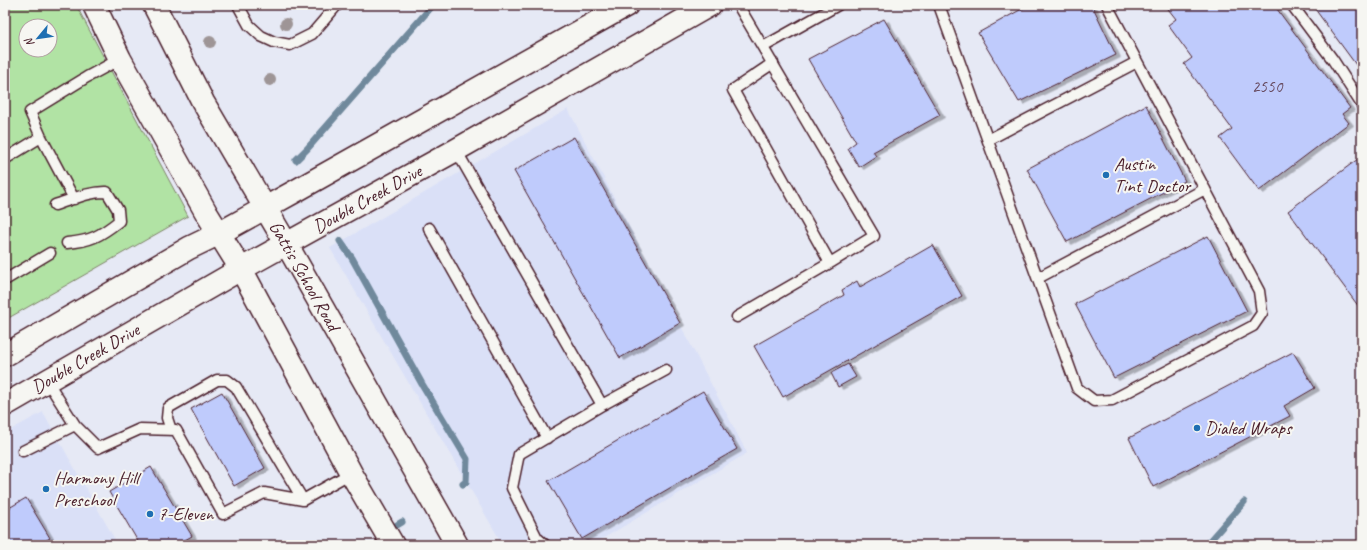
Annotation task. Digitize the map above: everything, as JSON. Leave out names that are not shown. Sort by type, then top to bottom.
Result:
[{"type":"street","points":[[94,5],[120,59],[218,234],[241,269],[351,473],[393,545]]},
{"type":"street","name":"Gattis School Road","points":[[154,5],[203,102],[287,245],[457,545]]},
{"type":"street","points":[[5,355],[190,248],[265,208],[626,5]]},
{"type":"street","name":"Double Creek Drive","points":[[5,405],[241,269],[287,245],[456,150],[710,5]]},
{"type":"lane","points":[[238,5],[249,25],[261,36],[274,42],[290,45],[312,34],[337,5]]},
{"type":"lane","points":[[737,317],[874,236],[738,5]]},
{"type":"lane","points":[[763,47],[838,5]]},
{"type":"lane","points":[[939,5],[1077,388],[1094,402],[1112,400],[1253,326],[1262,313],[1259,291],[1107,5]]},
{"type":"lane","points":[[1292,5],[1333,60],[1362,105]]},
{"type":"lane","points":[[74,199],[41,137],[30,112],[86,77],[120,59]]},
{"type":"lane","points":[[988,140],[1137,62]]},
{"type":"lane","points":[[773,63],[733,90],[830,263]]},
{"type":"lane","points":[[5,159],[41,137]]},
{"type":"lane","points":[[456,150],[602,405]]},
{"type":"lane","points":[[1038,278],[1205,189]]},
{"type":"lane","points":[[56,205],[101,191],[107,192],[118,210],[119,221],[103,234],[84,242],[67,243]]},
{"type":"lane","points":[[429,228],[546,438]]},
{"type":"lane","points":[[5,280],[50,253]]},
{"type":"lane","points":[[545,545],[537,538],[512,488],[518,454],[666,370]]},
{"type":"lane","points":[[171,430],[167,418],[168,408],[217,380],[227,380],[236,386],[303,500]]},
{"type":"lane","points":[[48,381],[75,425],[98,448],[140,429],[176,430],[223,514],[264,494],[303,500],[351,473]]},
{"type":"lane","points":[[22,451],[75,425]]},
{"type":"shaded area","points":[[568,109],[747,453],[592,545],[503,545],[330,248]]},
{"type":"shaded area","name":"Harmony Hill Preschool","points":[[43,412],[118,545],[5,545],[5,433]]},
{"type":"green space","points":[[5,5],[76,5],[188,216],[5,320]]},
{"type":"building","points":[[1029,5],[1092,5],[1116,55],[1019,102],[978,33]]},
{"type":"building","points":[[1165,5],[1274,5],[1350,108],[1342,114],[1349,123],[1259,191],[1220,138],[1232,129],[1184,64],[1192,58],[1168,25],[1176,19]]},
{"type":"building","points":[[1312,5],[1362,5],[1362,73]]},
{"type":"building","points":[[884,19],[940,115],[873,152],[876,156],[859,167],[848,148],[856,142],[808,59]]},
{"type":"building","name":"Austin Tint Doctor","points":[[1146,105],[1185,181],[1067,242],[1027,169]]},
{"type":"building","points":[[574,137],[680,323],[620,358],[514,171]]},
{"type":"building","points":[[1362,156],[1362,311],[1288,211]]},
{"type":"building","points":[[1208,236],[1247,311],[1114,378],[1075,304]]},
{"type":"building","points":[[933,245],[962,296],[783,397],[754,346],[844,295],[842,290],[857,281],[860,287]]},
{"type":"building","points":[[1293,352],[1315,388],[1284,406],[1290,416],[1153,487],[1129,438]]},
{"type":"building","points":[[848,364],[856,377],[838,387],[831,373]]},
{"type":"building","points":[[703,391],[737,449],[582,539],[548,481]]},
{"type":"building","name":"7-Eleven","points":[[222,392],[265,468],[234,486],[191,409]]},
{"type":"building","name":"7-Eleven","points":[[151,467],[192,536],[176,545],[172,543],[168,545],[140,545],[109,492]]},
{"type":"building","points":[[26,498],[50,538],[38,545],[5,545],[5,502],[9,508]]},
{"type":"waterway","points":[[296,160],[433,5]]},
{"type":"waterway","points":[[340,241],[352,258],[422,384],[467,459],[466,482],[463,484]]},
{"type":"waterway","points":[[1206,545],[1244,502]]},
{"type":"waterway","points":[[397,525],[402,522]]},
{"type":"place","name":"Austin Tint Doctor","points":[[1106,175]]},
{"type":"place","name":"Dialed Wraps","points":[[1197,428]]},
{"type":"place","name":"Harmony Hill Preschool","points":[[46,489]]},
{"type":"place","name":"7-Eleven","points":[[150,514]]}]
